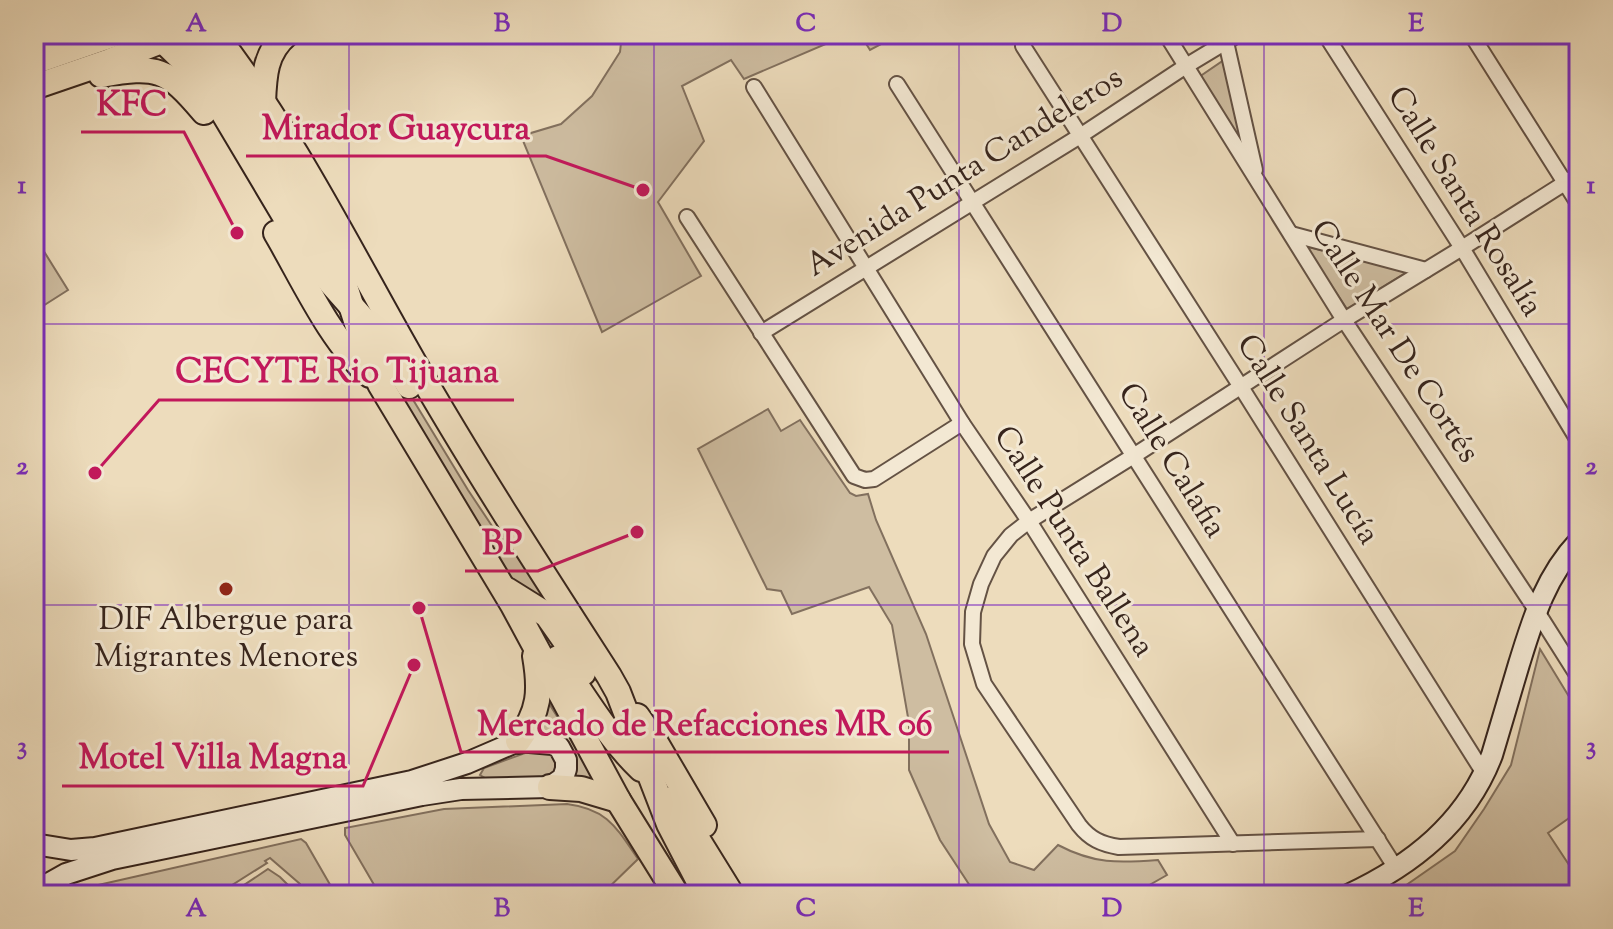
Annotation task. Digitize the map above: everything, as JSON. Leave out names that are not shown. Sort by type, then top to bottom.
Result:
[{"type":"main road","points":[[34,42],[59,34]]},
{"type":"main road","points":[[34,62],[115,34]]},
{"type":"main road","points":[[190,34],[220,52],[263,103],[343,234],[446,418],[507,519],[613,684],[656,743],[746,895]]},
{"type":"main road","points":[[263,103],[268,58],[287,34]]},
{"type":"main road","points":[[34,87],[166,36],[187,64],[220,52]]},
{"type":"main road","points":[[204,112],[220,52]]},
{"type":"main road","points":[[220,52],[254,121],[343,280],[366,352],[380,384],[507,595],[618,800],[677,895]]},
{"type":"main road","points":[[79,72],[101,75],[156,71],[182,86],[204,112],[333,330],[359,365],[380,384]]},
{"type":"main road","points":[[350,304],[377,335],[471,485],[507,519]]},
{"type":"main road","points":[[507,595],[547,615],[587,678],[613,684]]},
{"type":"main road","points":[[507,595],[547,643],[617,743],[651,779],[693,832],[732,895]]},
{"type":"main road","points":[[518,741],[531,724],[538,697],[538,674],[531,638]]},
{"type":"main road","points":[[613,684],[669,824],[706,895]]},
{"type":"main road","points":[[550,787],[581,789],[618,800]]},
{"type":"street","name":"Calle Mar De Cortés","points":[[1166,34],[1344,320],[1579,678]]},
{"type":"street","name":"Avenida Punta Candeleros","points":[[761,333],[1239,34]]},
{"type":"street","name":"Calle Santa Rosalía","points":[[1325,34],[1462,248],[1579,442]]},
{"type":"street","points":[[1471,34],[1579,205]]},
{"type":"street","points":[[1226,42],[1258,182]]},
{"type":"street","name":"Calle Santa Lucía","points":[[1023,46],[1485,775]]},
{"type":"street","name":"Calle Calafia","points":[[897,84],[1397,870]]},
{"type":"street","name":"Calle Punta Ballena","points":[[754,87],[962,423],[1029,521],[1233,844]]},
{"type":"street","points":[[1378,839],[1119,847],[1096,842],[1079,825],[984,684],[972,644],[973,612],[981,584],[994,556],[1011,535],[1029,521],[1579,174]]},
{"type":"street","points":[[687,217],[854,476],[874,479],[962,423]]},
{"type":"street","points":[[1291,234],[1426,270]]},
{"type":"street","points":[[1348,895],[1397,870],[1431,843],[1469,800],[1485,775],[1536,610],[1555,572],[1579,541]]},
{"type":"street","points":[[34,844],[71,850],[95,848],[412,781],[467,763],[518,741],[552,744],[564,754],[566,769],[563,778],[550,787],[461,789],[422,795],[112,859],[66,874],[34,892]]},
{"type":"shaded area","points":[[622,34],[849,34],[744,79],[731,60],[682,86],[704,141],[658,202],[701,276],[602,332],[521,136],[561,124],[592,96],[620,52]]},
{"type":"shaded area","points":[[860,34],[900,34],[870,50]]},
{"type":"shaded area","points":[[1224,60],[1247,152],[1199,77]]},
{"type":"shaded area","points":[[34,237],[68,290],[35,311]]},
{"type":"shaded area","points":[[1305,246],[1407,272],[1347,309]]},
{"type":"shaded area","points":[[387,357],[468,490],[492,526],[523,562],[550,606],[504,575],[386,374]]},
{"type":"shaded area","points":[[768,409],[781,431],[800,420],[850,493],[856,496],[868,494],[876,520],[926,634],[989,824],[1010,862],[1034,870],[1058,845],[1083,856],[1106,861],[1158,860],[1167,875],[1144,888],[1102,895],[976,895],[940,840],[909,770],[909,723],[892,625],[869,587],[792,614],[781,591],[767,589],[698,449]]},
{"type":"shaded area","points":[[1540,649],[1579,713],[1579,811],[1548,833],[1579,880],[1579,895],[1392,895],[1455,851],[1511,765]]},
{"type":"shaded area","points":[[548,702],[603,789],[571,778],[537,734]]},
{"type":"shaded area","points":[[539,748],[557,753],[558,775],[545,778],[485,778],[480,775],[484,768]]},
{"type":"shaded area","points":[[567,804],[592,810],[609,821],[638,859],[601,895],[380,895],[345,835],[345,828],[444,809]]},
{"type":"shaded area","points":[[301,839],[336,895],[295,895],[302,887],[300,884],[270,858],[221,892],[218,887],[204,895],[71,895],[85,888]]},
{"type":"shaded area","points":[[268,869],[291,888],[287,895],[229,895]]},
{"type":"place","name":"Mirador Guaycura","points":[[643,190]]},
{"type":"place","name":"KFC","points":[[237,233]]},
{"type":"place","name":"CECYTE Rio Tijuana","points":[[95,473]]},
{"type":"place","name":"BP","points":[[637,532]]},
{"type":"place","name":"DIF Albergue para Migrantes Menores","points":[[226,589]]},
{"type":"place","name":"Mercado de Refacciones MR 06","points":[[419,608]]},
{"type":"place","name":"Motel Villa Magna","points":[[414,665]]}]
